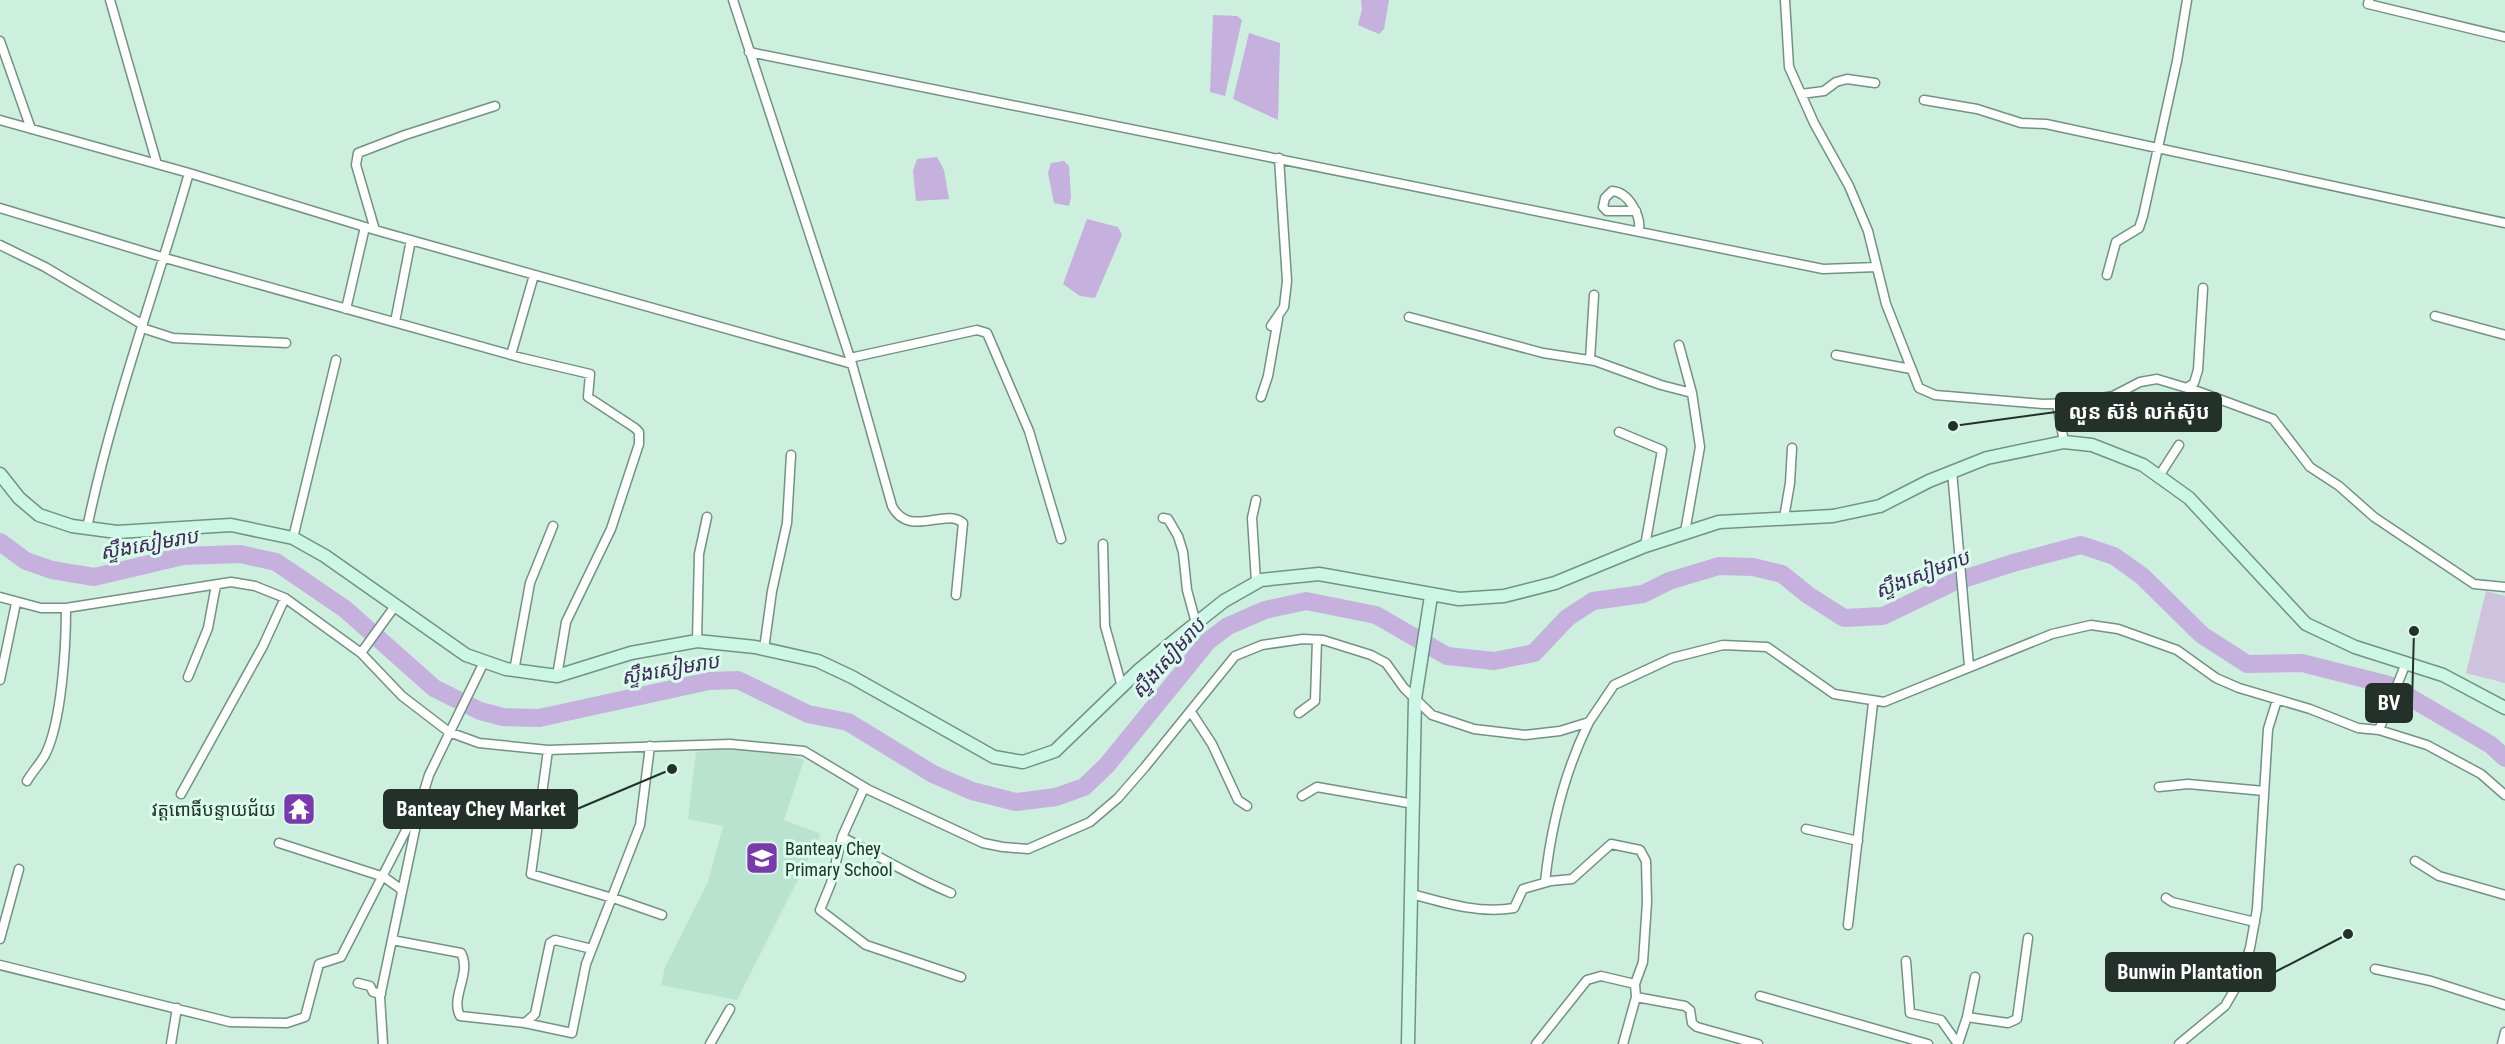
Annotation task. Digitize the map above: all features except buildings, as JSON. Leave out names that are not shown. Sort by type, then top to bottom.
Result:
[{"type":"street","points":[[110,0],[157,164]]},
{"type":"street","points":[[733,0],[851,361],[896,515],[913,522],[956,518],[963,523],[956,595]]},
{"type":"street","points":[[1785,0],[1787,54],[1801,94],[1849,186],[1868,231],[1886,304],[1919,388],[1935,395],[2057,404],[2102,398],[2140,382],[2157,379],[2188,387],[2273,419],[2310,467],[2339,486],[2398,534],[2474,584],[2505,587]]},
{"type":"street","points":[[2107,275],[2116,242],[2139,228],[2158,149],[2187,0]]},
{"type":"street","points":[[2369,0],[2368,3],[2505,37]]},
{"type":"street","points":[[0,41],[31,129]]},
{"type":"street","points":[[749,52],[1823,269],[1877,267]]},
{"type":"street","points":[[1801,94],[1824,91],[1836,82],[1847,79],[1875,83]]},
{"type":"street","points":[[1924,100],[1977,109],[2020,123],[2046,124],[2505,222]]},
{"type":"street","points":[[375,230],[356,165],[358,153],[495,106]]},
{"type":"street","points":[[0,120],[189,173],[375,230],[851,361],[977,330],[987,333],[1029,431],[1061,539]]},
{"type":"street","points":[[1271,326],[1284,307],[1287,281],[1279,158]]},
{"type":"street","points":[[87,528],[100,466],[189,173]]},
{"type":"street","points":[[0,208],[346,309],[510,355],[590,374],[587,394],[590,400],[635,428],[639,436],[636,455],[611,529],[566,622],[557,676]]},
{"type":"street","points":[[1636,211],[1640,222],[1639,230]]},
{"type":"street","points":[[346,309],[365,227]]},
{"type":"street","points":[[394,322],[411,240]]},
{"type":"street","points":[[0,245],[45,267],[142,327],[173,338],[286,343]]},
{"type":"street","points":[[510,355],[534,275]]},
{"type":"street","points":[[2188,387],[2194,383],[2198,370],[2203,288]]},
{"type":"street","points":[[1590,360],[1594,295]]},
{"type":"street","points":[[2435,316],[2505,335]]},
{"type":"street","points":[[1409,317],[1542,353],[1590,360],[1692,393]]},
{"type":"street","points":[[1262,397],[1278,318]]},
{"type":"street","points":[[1679,345],[1692,393],[1700,447],[1686,532]]},
{"type":"street","points":[[1836,355],[1911,369]]},
{"type":"street","points":[[293,538],[336,360]]},
{"type":"street","points":[[2057,404],[2064,442]]},
{"type":"street","points":[[1619,432],[1662,450],[1645,546]]},
{"type":"street","points":[[0,474],[19,498],[39,515],[72,526],[117,532],[231,525],[293,538],[325,556],[466,655],[514,671],[557,676],[631,653],[697,641],[764,649],[818,661],[852,676],[994,757],[1016,762],[1036,759],[1055,750],[1122,687],[1196,623],[1224,601],[1256,582],[1279,577],[1319,574],[1459,600],[1504,596],[1563,581],[1645,546],[1719,522],[1833,516],[1880,506],[1952,471],[1987,458],[2064,442],[2092,445],[2143,465],[2189,498],[2306,624],[2355,647],[2443,675],[2505,708]]},
{"type":"street","points":[[2158,476],[2179,445]]},
{"type":"street","points":[[1784,518],[1790,483],[1792,448]]},
{"type":"street","points":[[764,649],[772,591],[787,523],[791,455]]},
{"type":"street","points":[[1952,471],[1969,666]]},
{"type":"street","points":[[1256,500],[1252,524],[1256,582]]},
{"type":"street","points":[[697,641],[699,554],[707,517]]},
{"type":"street","points":[[1163,518],[1168,519],[1178,536],[1187,590],[1196,623]]},
{"type":"street","points":[[514,671],[530,583],[553,526]]},
{"type":"street","points":[[1103,544],[1106,626],[1122,687]]},
{"type":"street","points":[[0,597],[41,608],[66,608],[239,582],[285,598],[364,649],[402,696],[448,732],[479,743],[548,750],[730,744],[804,751],[864,788],[983,843],[1028,849],[1090,822],[1125,790],[1235,656],[1262,645],[1303,639],[1317,640],[1364,652],[1386,663],[1416,694],[1432,715],[1494,734],[1525,735],[1560,731],[1589,722]]},
{"type":"street","points":[[188,677],[208,628],[216,585]]},
{"type":"street","points":[[1408,1044],[1416,694],[1431,596]]},
{"type":"street","points":[[181,794],[263,646],[285,598]]},
{"type":"street","points":[[0,680],[16,603]]},
{"type":"street","points":[[364,649],[395,606]]},
{"type":"street","points":[[27,781],[46,753],[51,739],[64,659],[66,608]]},
{"type":"street","points":[[1545,882],[1549,847],[1558,806],[1573,756],[1589,722],[1614,685],[1672,658],[1723,645],[1767,647],[1834,694],[1873,703],[1895,699],[1969,666],[2052,634],[2091,625],[2118,629],[2176,650],[2216,678],[2358,728],[2379,730],[2427,745],[2481,774],[2505,795]]},
{"type":"street","points":[[1299,713],[1316,701],[1317,640]]},
{"type":"street","points":[[383,1044],[381,994],[421,801],[429,775],[448,732],[458,720],[484,662]]},
{"type":"street","points":[[2379,730],[2406,663]]},
{"type":"street","points":[[2179,1044],[2225,1006],[2239,982],[2255,922],[2268,729],[2277,699]]},
{"type":"street","points":[[1848,925],[1873,703]]},
{"type":"street","points":[[1191,712],[1212,744],[1238,800],[1247,806]]},
{"type":"street","points":[[392,940],[461,953],[465,965],[457,1009],[460,1016],[525,1023],[572,1033],[592,949],[610,897],[640,825],[650,746]]},
{"type":"street","points":[[548,750],[531,874],[662,915]]},
{"type":"street","points":[[2159,786],[2188,784],[2264,791]]},
{"type":"street","points":[[1302,796],[1317,787],[1414,804]]},
{"type":"street","points":[[864,788],[842,837],[831,883],[820,905],[825,916],[866,945],[961,977]]},
{"type":"street","points":[[0,965],[230,1022],[287,1023],[305,1017],[319,964],[340,957],[384,877],[421,801]]},
{"type":"street","points":[[1806,829],[1858,841]]},
{"type":"street","points":[[842,837],[885,859],[910,876],[951,893]]},
{"type":"street","points":[[279,843],[384,877],[402,890]]},
{"type":"street","points":[[1412,894],[1474,908],[1500,910],[1514,908],[1522,889],[1545,882],[1572,879],[1611,844],[1640,850],[1644,855],[1647,902],[1645,945],[1643,962],[1635,984],[1636,997],[1623,1044]]},
{"type":"street","points":[[2415,861],[2439,876],[2505,895]]},
{"type":"street","points":[[0,939],[19,869]]},
{"type":"street","points":[[2166,898],[2172,902],[2255,922]]},
{"type":"street","points":[[1967,1017],[2007,1023],[2017,1019],[2028,938]]},
{"type":"street","points":[[525,1023],[535,1014],[550,943],[555,940],[592,949]]},
{"type":"street","points":[[1906,961],[1910,1013],[1941,1020],[1958,1044]]},
{"type":"street","points":[[2375,969],[2431,981],[2505,1005]]},
{"type":"street","points":[[1536,1044],[1587,980],[1601,976],[1635,984]]},
{"type":"street","points":[[1958,1044],[1967,1017],[1975,977]]},
{"type":"street","points":[[358,983],[370,986],[373,992],[381,994]]},
{"type":"street","points":[[1760,996],[1928,1044]]},
{"type":"street","points":[[1636,997],[1685,1006],[1690,1010],[1692,1023],[1697,1027],[1758,1044]]},
{"type":"street","points":[[171,1044],[177,1008]]},
{"type":"street","points":[[710,1044],[730,1009]]},
{"type":"street","points":[[2502,1044],[2505,1032]]},
{"type":"shaded area","points":[[1361,0],[1389,0],[1384,29],[1379,34],[1358,25],[1362,9]]},
{"type":"shaded area","points":[[1213,15],[1237,16],[1242,20],[1225,96],[1210,92]]},
{"type":"shaded area","points":[[1249,33],[1280,43],[1278,120],[1233,99]]},
{"type":"shaded area","points":[[937,157],[944,170],[949,199],[916,201],[913,171],[917,159]]},
{"type":"shaded area","points":[[1064,161],[1069,166],[1071,197],[1069,206],[1054,203],[1048,173],[1051,163]]},
{"type":"shaded area","points":[[1087,219],[1118,227],[1122,235],[1095,298],[1080,296],[1063,284]]},
{"type":"shaded area","points":[[2486,591],[2505,596],[2505,683],[2466,673]]},
{"type":"shaded area","name":"Banteay Chey Primary School","points":[[736,748],[778,752],[804,760],[784,820],[821,834],[737,1000],[661,985],[665,967],[708,882],[723,826],[688,819],[696,752]]},
{"type":"waterway","name":"ស្ទឹងសៀមរាប","points":[[0,542],[26,561],[52,570],[94,577],[183,556],[240,554],[276,562],[345,609],[434,688],[480,711],[503,717],[539,718],[709,681],[738,680],[808,714],[848,722],[933,774],[972,791],[1016,802],[1056,797],[1084,787],[1107,765],[1208,641],[1228,626],[1265,610],[1306,601],[1376,615],[1447,656],[1494,661],[1534,653],[1567,618],[1593,601],[1643,594],[1669,581],[1719,566],[1753,567],[1782,574],[1808,595],[1844,618],[1883,616],[1954,582],[2081,545],[2114,556],[2142,576],[2202,635],[2247,664],[2302,663],[2389,685],[2491,745],[2505,758]]},
{"type":"place","name":"លួន ស៊ន់ លក់ស៊ុប","points":[[1953,426]]},
{"type":"place","name":"BV","points":[[2414,631]]},
{"type":"place","name":"Banteay Chey Market","points":[[672,769]]},
{"type":"place","name":"វត្តពោធិ៍បន្ទាយជ័យ","points":[[299,809]]},
{"type":"place","name":"Banteay Chey Primary School","points":[[762,858]]},
{"type":"place","name":"Bunwin Plantation","points":[[2348,934]]}]
